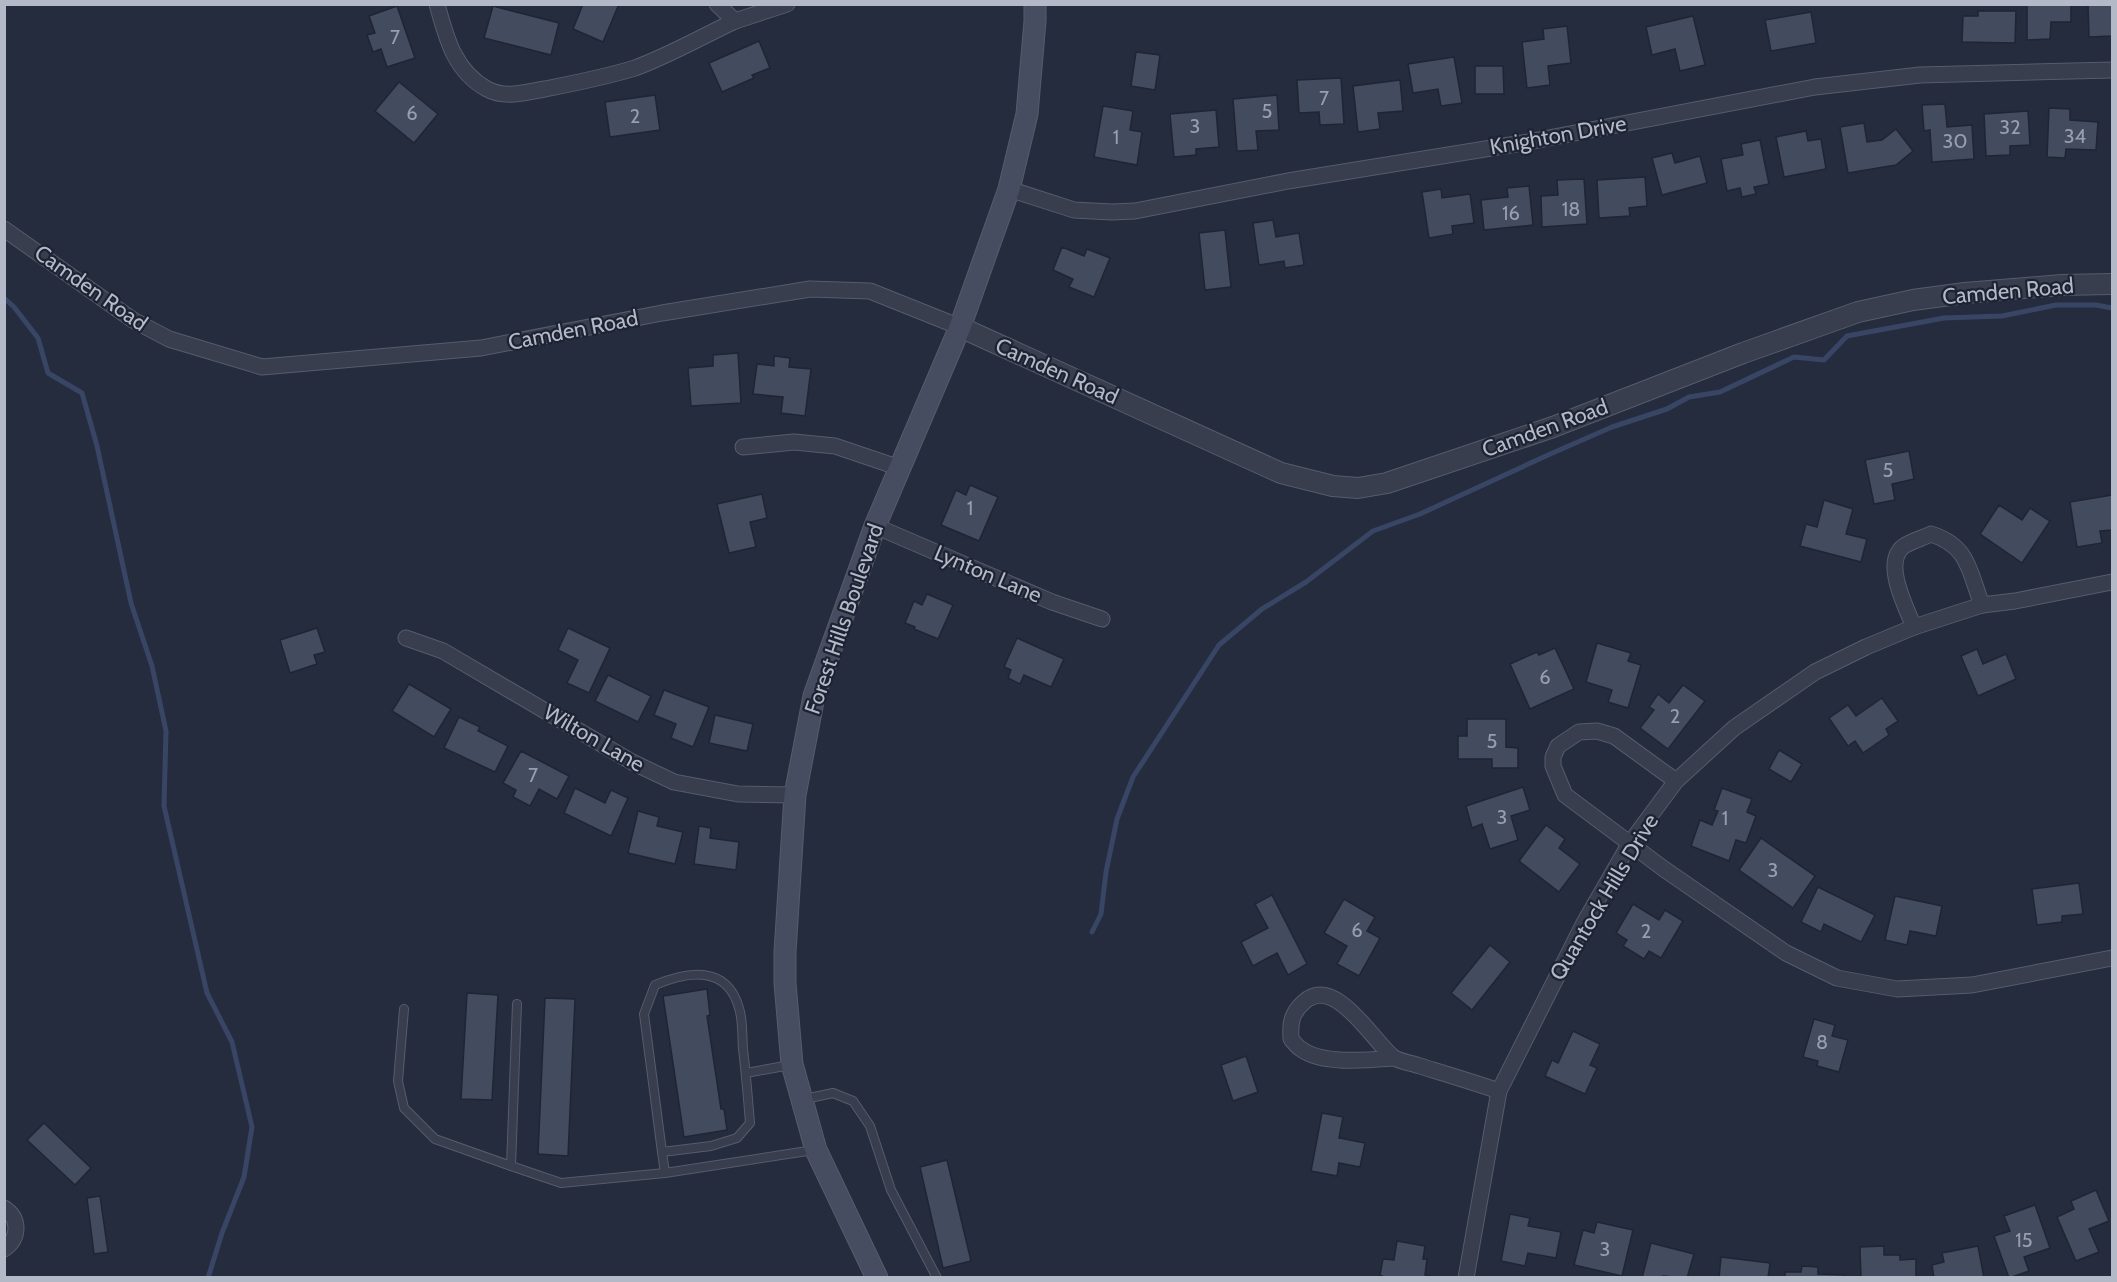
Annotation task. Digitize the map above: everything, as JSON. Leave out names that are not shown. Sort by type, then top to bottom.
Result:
[{"type":"main road","name":"Forest Hills Boulevard","points":[[878,1278],[816,1150],[800,1100],[792,1064],[785,983],[785,952],[795,795],[813,696],[875,526],[960,327],[1009,189],[1027,114],[1035,4]]},
{"type":"street","points":[[437,4],[446,39],[455,59],[472,80],[489,90],[510,95],[601,78],[637,67],[735,21],[787,4]]},
{"type":"street","points":[[717,4],[735,21]]},
{"type":"street","name":"Knighton Drive","points":[[1009,189],[1074,210],[1135,211],[1288,181],[1528,142],[1815,87],[1920,75],[2112,70]]},
{"type":"street","name":"Camden Road","points":[[4,229],[133,320],[169,339],[262,367],[481,348],[662,313],[810,289],[870,291],[960,327],[1281,473],[1333,486],[1359,488],[1397,480],[1553,427],[1743,353],[1858,312],[1913,300],[1965,293],[2062,285],[2112,284]]},
{"type":"street","points":[[742,447],[794,442],[835,446],[900,468]]},
{"type":"street","name":"Lynton Lane","points":[[875,526],[1052,602],[1102,619]]},
{"type":"street","points":[[1914,627],[1894,574],[1896,559],[1903,547],[1931,534],[1948,540],[1962,552],[1982,605]]},
{"type":"street","name":"Quantock Hills Drive","points":[[1466,1277],[1499,1091],[1584,922],[1630,843],[1676,781],[1734,728],[1815,672],[1866,646],[1914,627],[1982,605],[2112,582]]},
{"type":"street","name":"Wilton Lane","points":[[406,638],[443,651],[632,762],[674,782],[738,794],[795,795]]},
{"type":"street","points":[[1676,781],[1614,736],[1597,731],[1579,732],[1558,746],[1553,757],[1553,766],[1565,795],[1786,953],[1837,978],[1898,989],[1972,984],[2112,958]]},
{"type":"street","points":[[1394,1058],[1337,999],[1320,996],[1307,999],[1297,1008],[1290,1023],[1291,1039],[1300,1049],[1313,1055],[1349,1061],[1394,1058],[1499,1091]]},
{"type":"street","points":[[4,1208],[13,1215],[17,1226],[15,1237],[4,1249]]},
{"type":"lane","points":[[662,1152],[711,1146],[737,1138],[750,1123],[739,1007],[728,986],[716,977],[676,976],[655,985],[644,1014],[662,1152],[665,1173]]},
{"type":"lane","points":[[511,1167],[517,1004]]},
{"type":"lane","points":[[404,1009],[398,1081],[404,1108],[435,1139],[511,1167],[561,1183],[665,1173],[816,1150]]},
{"type":"lane","points":[[746,1073],[792,1064]]},
{"type":"lane","points":[[800,1100],[833,1093],[853,1101],[870,1126],[891,1190],[937,1278]]},
{"type":"building","points":[[583,4],[619,4],[603,42],[573,29]]},
{"type":"building","points":[[2027,4],[2071,4],[2071,22],[2051,22],[2050,39],[2027,40]]},
{"type":"building","points":[[2088,4],[2112,4],[2112,36],[2089,37]]},
{"type":"building","points":[[397,6],[415,58],[387,67],[381,49],[373,52],[367,35],[375,33],[369,16]]},
{"type":"building","points":[[493,6],[559,23],[551,55],[484,38]]},
{"type":"building","points":[[1978,11],[2016,11],[2015,43],[1962,42],[1963,16],[1978,16]]},
{"type":"building","points":[[1811,12],[1816,43],[1771,51],[1765,20]]},
{"type":"building","points":[[1693,16],[1705,65],[1680,71],[1675,49],[1652,55],[1646,27]]},
{"type":"building","points":[[1567,26],[1571,63],[1548,66],[1550,85],[1527,88],[1522,42],[1544,39],[1543,29]]},
{"type":"building","points":[[759,41],[770,68],[722,92],[709,63]]},
{"type":"building","points":[[1136,52],[1160,55],[1155,90],[1131,86]]},
{"type":"building","points":[[1454,57],[1462,103],[1441,106],[1438,89],[1413,93],[1408,64]]},
{"type":"building","points":[[1475,66],[1503,66],[1504,94],[1475,94]]},
{"type":"building","points":[[1341,78],[1344,124],[1320,125],[1319,112],[1299,113],[1297,80]]},
{"type":"building","points":[[1400,80],[1403,111],[1378,113],[1380,129],[1358,132],[1353,86]]},
{"type":"building","points":[[399,82],[438,114],[414,143],[375,111]]},
{"type":"building","points":[[655,95],[660,130],[610,137],[605,102]]},
{"type":"building","points":[[1277,95],[1279,130],[1256,131],[1258,150],[1237,151],[1233,99]]},
{"type":"building","points":[[1945,104],[1947,127],[1972,125],[1974,159],[1932,162],[1930,130],[1924,131],[1922,105]]},
{"type":"building","points":[[1103,106],[1133,111],[1130,130],[1142,132],[1137,165],[1094,157]]},
{"type":"building","points":[[2049,108],[2070,109],[2070,120],[2098,122],[2096,150],[2066,149],[2065,158],[2047,157]]},
{"type":"building","points":[[1216,110],[1219,147],[1196,149],[1196,155],[1174,157],[1170,114]]},
{"type":"building","points":[[2028,111],[2030,145],[2010,146],[2010,155],[1986,156],[1984,114]]},
{"type":"building","points":[[1864,123],[1867,142],[1882,140],[1896,129],[1913,151],[1896,165],[1848,173],[1840,127]]},
{"type":"building","points":[[1806,131],[1808,141],[1821,139],[1826,169],[1784,177],[1776,137]]},
{"type":"building","points":[[1760,140],[1769,184],[1754,187],[1756,194],[1742,197],[1740,188],[1727,191],[1721,159],[1743,155],[1741,144]]},
{"type":"building","points":[[1672,153],[1675,163],[1700,156],[1707,183],[1662,195],[1652,158]]},
{"type":"building","points":[[1645,177],[1647,206],[1629,208],[1630,216],[1599,218],[1597,180]]},
{"type":"building","points":[[1584,179],[1587,224],[1542,227],[1541,196],[1558,195],[1557,180]]},
{"type":"building","points":[[1529,186],[1533,225],[1484,230],[1481,200],[1508,197],[1507,188]]},
{"type":"building","points":[[1441,189],[1442,198],[1470,194],[1474,223],[1452,226],[1453,234],[1429,238],[1422,192]]},
{"type":"building","points":[[1273,220],[1276,237],[1299,233],[1304,265],[1285,268],[1284,261],[1259,265],[1253,223]]},
{"type":"building","points":[[1225,230],[1231,287],[1205,290],[1199,233]]},
{"type":"building","points":[[1062,247],[1084,256],[1087,249],[1110,258],[1094,297],[1069,287],[1073,279],[1053,270]]},
{"type":"building","points":[[738,353],[741,403],[691,406],[688,368],[713,366],[713,355]]},
{"type":"building","points":[[774,356],[790,358],[789,367],[811,369],[805,416],[781,413],[783,397],[753,394],[757,364],[774,366]]},
{"type":"building","points":[[1909,451],[1914,479],[1892,484],[1895,500],[1874,504],[1865,460]]},
{"type":"building","points":[[970,485],[998,497],[979,541],[941,525],[956,490],[966,495]]},
{"type":"building","points":[[762,494],[767,518],[750,522],[756,547],[729,553],[717,504]]},
{"type":"building","points":[[2112,495],[2112,530],[2100,531],[2102,543],[2077,547],[2070,502]]},
{"type":"building","points":[[1824,500],[1853,509],[1846,534],[1867,539],[1861,562],[1800,546],[1806,524],[1817,527]]},
{"type":"building","points":[[1999,505],[2022,520],[2030,508],[2050,521],[2022,563],[1980,534]]},
{"type":"building","points":[[927,594],[953,605],[938,639],[905,623],[914,601],[922,605]]},
{"type":"building","points":[[317,628],[325,652],[314,655],[317,664],[290,673],[280,640]]},
{"type":"building","points":[[568,628],[610,648],[589,693],[567,683],[578,660],[558,650]]},
{"type":"building","points":[[1017,638],[1064,659],[1051,687],[1024,675],[1020,684],[1008,678],[1011,670],[1004,667]]},
{"type":"building","points":[[1597,643],[1631,653],[1628,661],[1641,665],[1628,708],[1608,702],[1612,690],[1586,682]]},
{"type":"building","points":[[1555,648],[1574,689],[1530,709],[1510,664],[1537,652],[1539,655]]},
{"type":"building","points":[[1977,649],[1983,664],[2006,654],[2016,679],[1978,696],[1961,656]]},
{"type":"building","points":[[608,675],[651,696],[638,722],[595,701]]},
{"type":"building","points":[[409,684],[451,709],[434,737],[392,711]]},
{"type":"building","points":[[1683,685],[1705,701],[1668,749],[1640,728],[1654,710],[1649,707],[1658,694],[1669,703]]},
{"type":"building","points":[[664,690],[709,707],[693,747],[671,738],[676,724],[654,715]]},
{"type":"building","points":[[1882,698],[1898,721],[1886,729],[1889,735],[1863,753],[1855,741],[1848,746],[1829,718],[1848,705],[1856,716]]},
{"type":"building","points":[[715,715],[753,724],[747,751],[709,743]]},
{"type":"building","points":[[459,717],[480,727],[478,731],[508,746],[495,772],[444,748]]},
{"type":"building","points":[[1467,719],[1506,719],[1506,747],[1518,748],[1518,768],[1492,768],[1492,759],[1458,759],[1458,736],[1467,736]]},
{"type":"building","points":[[1779,750],[1802,764],[1791,782],[1769,769]]},
{"type":"building","points":[[521,751],[569,776],[557,799],[539,789],[530,806],[513,797],[516,790],[503,783]]},
{"type":"building","points":[[1523,787],[1530,810],[1511,816],[1518,840],[1490,849],[1482,824],[1472,828],[1466,806]]},
{"type":"building","points":[[575,788],[605,803],[611,790],[628,798],[611,836],[564,813]]},
{"type":"building","points":[[1722,788],[1752,799],[1747,812],[1756,816],[1746,843],[1736,840],[1729,861],[1691,846],[1700,820],[1712,825],[1718,811],[1714,810]]},
{"type":"building","points":[[638,811],[659,817],[657,826],[683,832],[675,864],[628,853]]},
{"type":"building","points":[[1546,825],[1565,839],[1559,848],[1580,864],[1559,892],[1519,861]]},
{"type":"building","points":[[699,826],[711,828],[710,838],[739,842],[736,870],[694,864]]},
{"type":"building","points":[[1761,838],[1815,876],[1793,908],[1739,870]]},
{"type":"building","points":[[2079,883],[2083,914],[2062,916],[2062,922],[2037,925],[2032,889]]},
{"type":"building","points":[[1818,887],[1875,915],[1861,942],[1824,924],[1821,932],[1801,922]]},
{"type":"building","points":[[1272,895],[1307,964],[1288,975],[1277,953],[1253,966],[1241,942],[1268,928],[1255,904]]},
{"type":"building","points":[[1895,896],[1942,906],[1936,936],[1910,931],[1907,945],[1885,940]]},
{"type":"building","points":[[1344,899],[1375,917],[1367,931],[1380,938],[1359,976],[1337,964],[1347,946],[1324,933]]},
{"type":"building","points":[[1633,904],[1659,920],[1665,910],[1683,921],[1661,958],[1649,951],[1644,959],[1623,946],[1627,940],[1616,933]]},
{"type":"building","points":[[1490,945],[1510,962],[1472,1010],[1451,993]]},
{"type":"building","points":[[707,989],[710,1015],[707,1016],[721,1109],[724,1109],[727,1130],[684,1137],[663,996]]},
{"type":"building","points":[[467,993],[498,995],[492,1100],[461,1099]]},
{"type":"building","points":[[545,998],[575,999],[568,1156],[538,1154]]},
{"type":"building","points":[[1814,1019],[1835,1025],[1832,1036],[1848,1040],[1839,1072],[1817,1066],[1818,1061],[1803,1057]]},
{"type":"building","points":[[1573,1031],[1600,1044],[1590,1065],[1597,1068],[1585,1094],[1545,1076],[1552,1060],[1558,1063]]},
{"type":"building","points":[[1246,1056],[1258,1092],[1233,1101],[1221,1065]]},
{"type":"building","points":[[1322,1113],[1343,1117],[1339,1138],[1365,1143],[1360,1167],[1339,1163],[1337,1176],[1311,1171]]},
{"type":"building","points":[[44,1123],[91,1168],[75,1185],[27,1140]]},
{"type":"building","points":[[947,1160],[971,1261],[943,1268],[920,1167]]},
{"type":"building","points":[[2096,1190],[2109,1221],[2089,1229],[2099,1252],[2076,1261],[2057,1217],[2074,1209],[2071,1201]]},
{"type":"building","points":[[100,1196],[108,1252],[94,1254],[87,1198]]},
{"type":"building","points":[[2035,1205],[2050,1248],[2024,1257],[2029,1271],[2009,1278],[1994,1236],[2010,1231],[2004,1216]]},
{"type":"building","points":[[1510,1214],[1530,1218],[1528,1226],[1561,1232],[1556,1258],[1528,1253],[1525,1266],[1501,1261]]},
{"type":"building","points":[[1597,1222],[1633,1230],[1622,1276],[1574,1265],[1583,1230],[1594,1233]]},
{"type":"building","points":[[1397,1241],[1425,1246],[1423,1259],[1427,1259],[1425,1275],[1430,1278],[1386,1278],[1380,1275],[1383,1259],[1394,1260]]},
{"type":"building","points":[[1651,1243],[1694,1254],[1687,1278],[1663,1276],[1663,1278],[1642,1278]]},
{"type":"building","points":[[1884,1246],[1884,1255],[1900,1255],[1900,1260],[1916,1259],[1916,1278],[1861,1278],[1860,1247]]},
{"type":"building","points":[[1978,1246],[1984,1278],[1934,1278],[1932,1265],[1944,1262],[1942,1253]]},
{"type":"building","points":[[1721,1257],[1770,1263],[1768,1278],[1719,1278]]},
{"type":"building","points":[[1802,1266],[1818,1267],[1818,1274],[1844,1275],[1844,1278],[1785,1278],[1785,1272],[1801,1272]]},
{"type":"waterway","points":[[4,298],[38,338],[48,373],[82,393],[97,446],[131,603],[152,666],[166,731],[164,806],[207,993],[232,1042],[252,1127],[244,1177],[222,1233],[208,1278]]},
{"type":"waterway","points":[[1092,932],[1101,914],[1106,872],[1117,819],[1133,777],[1219,645],[1262,609],[1306,582],[1373,531],[1420,514],[1612,427],[1667,409],[1689,397],[1720,392],[1794,357],[1824,360],[1847,336],[1944,318],[2002,316],[2056,305],[2096,305],[2112,308]]}]
